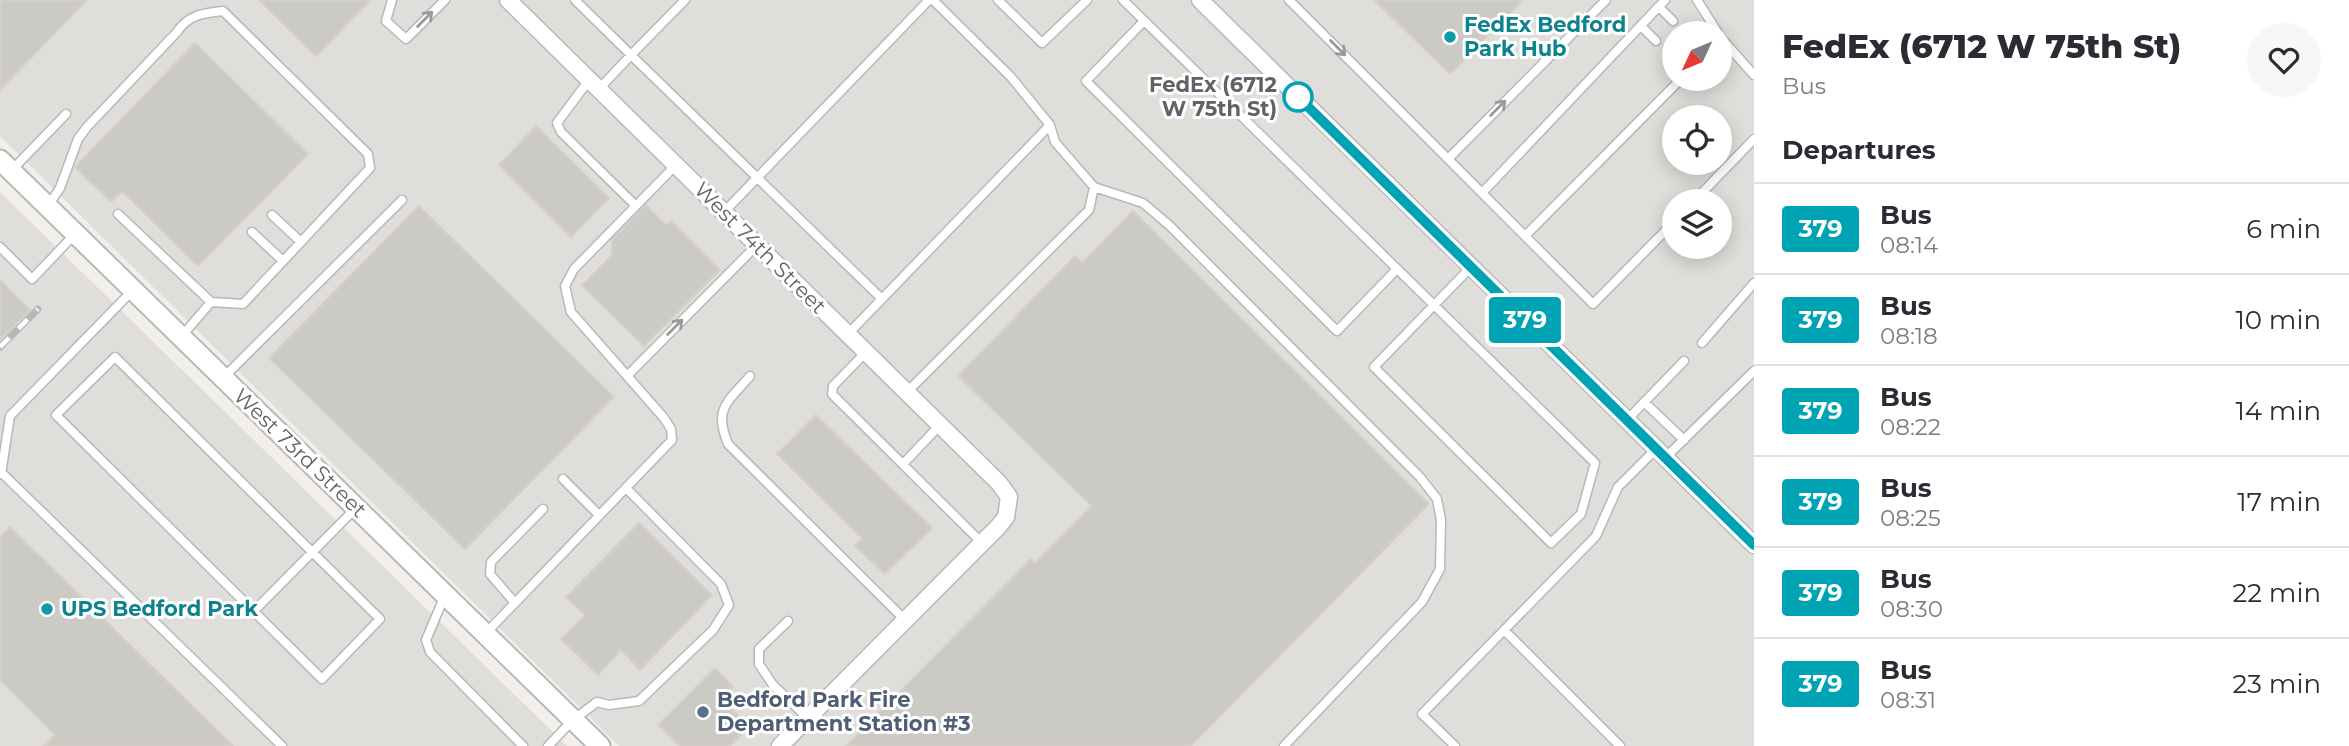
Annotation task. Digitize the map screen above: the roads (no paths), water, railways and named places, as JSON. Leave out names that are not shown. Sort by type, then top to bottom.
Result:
[{"type":"street","name":"West 74th Street","points":[[508,0],[999,483],[1009,498],[1006,517],[982,543]]},
{"type":"street","points":[[1200,0],[1754,545]]},
{"type":"street","name":"West 73rd Street","points":[[5,166],[600,746]]},
{"type":"street","points":[[780,746],[982,543]]},
{"type":"lane","points":[[392,0],[386,21],[406,39],[445,0]]},
{"type":"lane","points":[[575,0],[882,299]]},
{"type":"lane","points":[[635,205],[561,132],[557,123],[594,84],[631,55],[685,0]]},
{"type":"lane","points":[[724,212],[931,0],[1011,77],[1050,125],[1055,142],[1094,187],[1143,203],[1170,226],[1420,477],[1437,499],[1441,520],[1440,569],[1422,602],[1284,746]]},
{"type":"lane","points":[[998,0],[1042,43],[1087,0]]},
{"type":"lane","points":[[1123,0],[1434,306],[1595,463],[1581,514],[1551,543],[1374,367],[1434,306],[1471,267]]},
{"type":"lane","points":[[1289,0],[1593,304],[1662,233]]},
{"type":"lane","points":[[1448,159],[1606,0]]},
{"type":"lane","points":[[1697,0],[1710,21]]},
{"type":"lane","points":[[1482,193],[1662,4],[1673,21]]},
{"type":"lane","points":[[47,207],[60,188],[78,139],[87,127],[177,32],[184,21],[201,14],[223,11],[368,154],[370,168],[243,304],[211,302],[118,214]]},
{"type":"lane","points":[[1144,21],[1086,81],[1336,331],[1397,269]]},
{"type":"lane","points":[[1641,26],[1656,41]]},
{"type":"lane","points":[[1732,50],[1754,75]]},
{"type":"lane","points":[[1525,236],[1669,91]]},
{"type":"lane","points":[[5,166],[66,114]]},
{"type":"lane","points":[[848,334],[1050,125]]},
{"type":"lane","points":[[1705,189],[1754,139]]},
{"type":"lane","points":[[485,634],[671,440],[671,429],[664,418],[571,312],[565,286],[574,269],[676,164]]},
{"type":"lane","points":[[907,392],[1089,210],[1094,187]]},
{"type":"lane","points":[[223,378],[402,200]]},
{"type":"lane","points":[[272,215],[301,242]]},
{"type":"lane","points":[[252,232],[283,261]]},
{"type":"lane","points":[[0,247],[32,279],[75,234]]},
{"type":"lane","points":[[626,376],[757,245]]},
{"type":"lane","points":[[1702,343],[1754,283]]},
{"type":"lane","points":[[133,290],[10,416],[1,474],[282,746]]},
{"type":"lane","points":[[181,337],[211,302]]},
{"type":"lane","points":[[866,352],[833,386],[832,394],[982,543]]},
{"type":"lane","points":[[115,357],[312,552],[380,619],[322,678],[56,415],[115,357]]},
{"type":"lane","points":[[1626,420],[1684,361]]},
{"type":"lane","points":[[1455,746],[1422,714],[1596,536],[1618,487],[1660,454],[1684,440],[1754,371]]},
{"type":"lane","points":[[750,376],[723,407],[720,418],[728,444],[905,620]]},
{"type":"lane","points":[[1644,402],[1684,440]]},
{"type":"lane","points":[[903,464],[940,425]]},
{"type":"lane","points":[[563,479],[599,515]]},
{"type":"lane","points":[[548,746],[573,720],[597,702],[609,705],[639,701],[713,630],[729,606],[721,584],[626,488]]},
{"type":"lane","points":[[254,611],[356,508]]},
{"type":"lane","points":[[515,603],[490,574],[491,562],[543,509]]},
{"type":"lane","points":[[445,594],[426,640],[430,652],[523,746]]},
{"type":"lane","points":[[788,621],[760,649],[759,664],[773,685],[808,718]]},
{"type":"lane","points":[[1504,630],[1620,746]]},
{"type":"railway","points":[[0,347],[38,309]]},
{"type":"place","name":"FedEx Bedford Park Hub","points":[[1450,37]]},
{"type":"place","name":"FedEx (6712 W 75th St)","points":[[1298,97]]},
{"type":"place","name":"UPS Bedford Park","points":[[47,609]]},
{"type":"place","name":"Bedford Park Fire Department Station #3","points":[[703,712]]}]
